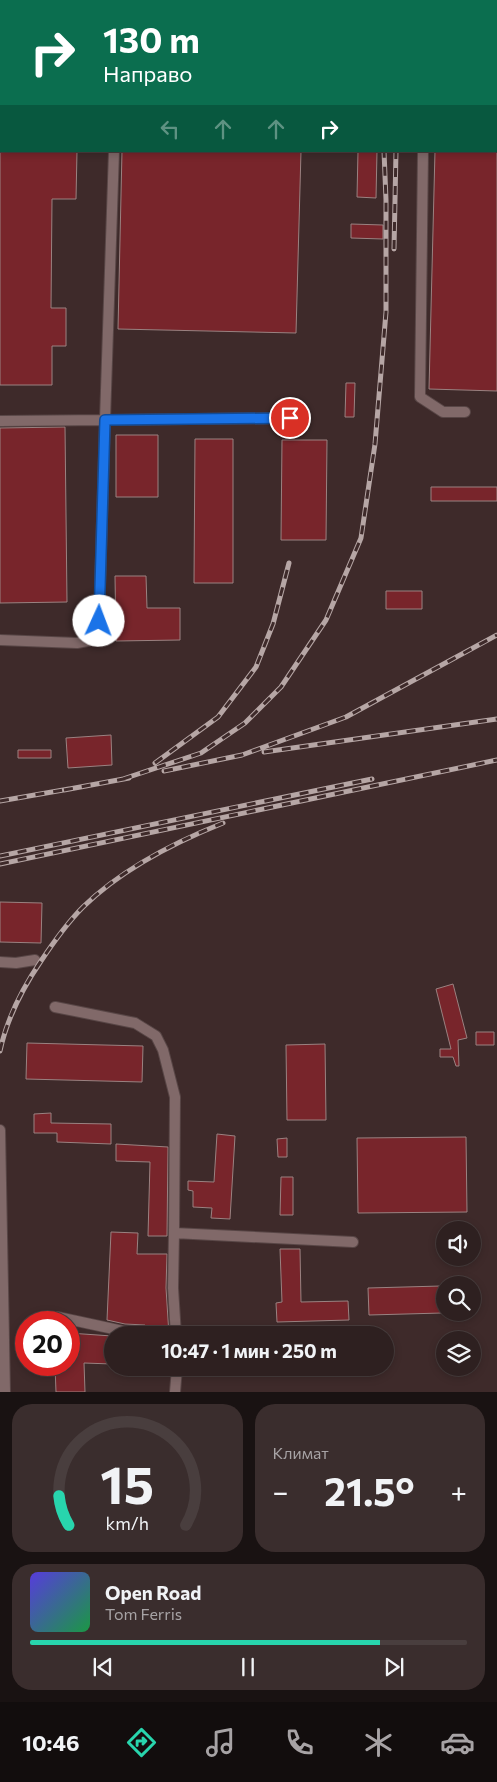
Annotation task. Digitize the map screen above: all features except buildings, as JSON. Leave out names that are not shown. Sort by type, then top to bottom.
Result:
[{"type":"lane","points":[[0,640],[77,643],[93,640],[99,621],[114,152]]},
{"type":"lane","points":[[423,152],[420,397],[444,412],[465,412]]},
{"type":"lane","points":[[0,421],[290,418]]},
{"type":"lane","points":[[0,962],[16,964],[35,960]]},
{"type":"lane","points":[[55,1007],[135,1023],[156,1036],[162,1050],[175,1098],[173,1288],[175,1326]]},
{"type":"lane","points":[[0,1130],[5,1392]]},
{"type":"lane","points":[[174,1233],[353,1242]]},
{"type":"lane","points":[[80,1322],[104,1327]]},
{"type":"lane","points":[[175,1392],[176,1376]]},
{"type":"railway","points":[[123,779],[201,753],[245,723],[281,687],[326,620],[361,538],[375,444],[386,312],[384,152]]},
{"type":"railway","points":[[394,249],[396,152]]},
{"type":"railway","points":[[155,763],[218,717],[256,667],[273,624],[289,563]]},
{"type":"railway","points":[[164,771],[242,755],[346,717],[497,635]]},
{"type":"railway","points":[[264,752],[497,719]]},
{"type":"railway","points":[[0,864],[497,760]]},
{"type":"railway","points":[[64,790],[129,778]]},
{"type":"railway","points":[[0,856],[372,779]]},
{"type":"railway","points":[[0,801],[69,789]]},
{"type":"railway","points":[[0,1051],[11,1015],[28,982],[55,940],[83,907],[114,881],[149,858],[223,823]]},
{"type":"route","points":[[99,621],[105,420],[290,418]]}]
